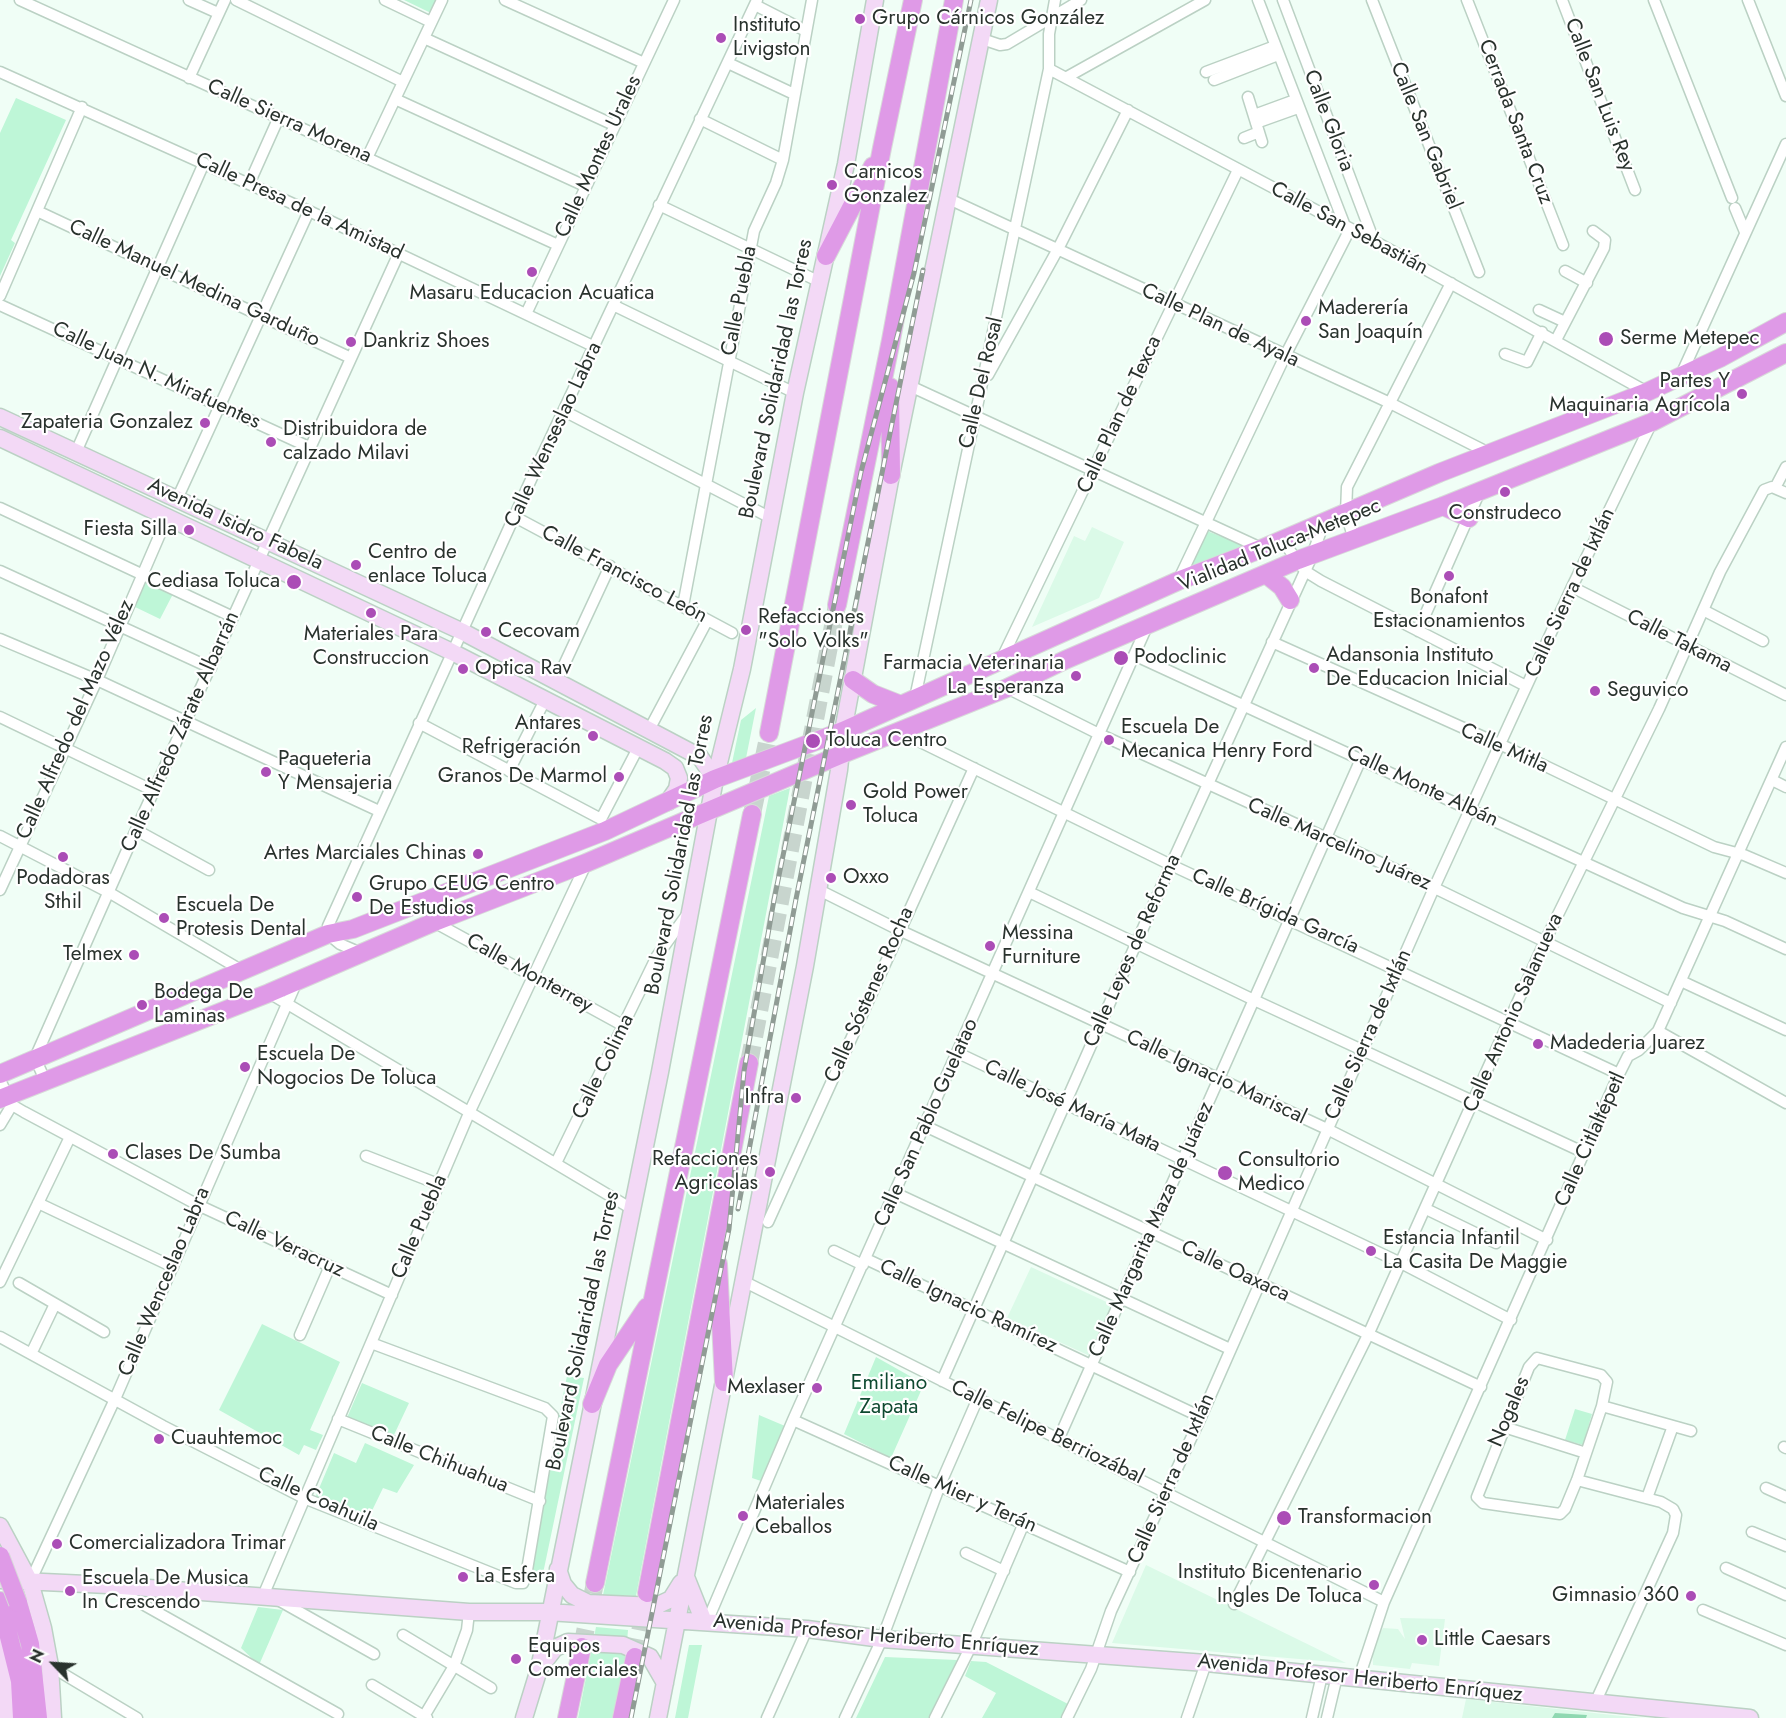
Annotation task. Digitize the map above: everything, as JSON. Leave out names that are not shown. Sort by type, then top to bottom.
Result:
[{"type":"highway","points":[[769,733],[882,148],[914,0]]},
{"type":"highway","points":[[837,605],[891,340],[954,0]]},
{"type":"highway","points":[[826,256],[882,148]]},
{"type":"highway","name":"Vialidad Toluca-Metepec","points":[[0,1074],[164,1006],[241,970],[328,934],[375,920],[605,831],[715,779],[795,751],[843,731],[1178,580],[1261,549],[1439,473],[1647,392],[1679,378],[1786,322]]},
{"type":"highway","points":[[891,340],[891,475]]},
{"type":"highway","name":"Vialidad Toluca-Metepec","points":[[5,1095],[269,993],[434,922],[586,863],[840,755],[1007,688],[1148,624],[1652,422],[1786,353]]},
{"type":"highway","points":[[1443,506],[1469,518]]},
{"type":"highway","points":[[1267,575],[1282,587],[1290,600]]},
{"type":"highway","points":[[853,680],[873,694],[908,701]]},
{"type":"highway","points":[[595,1583],[752,814]]},
{"type":"highway","points":[[647,1593],[749,1063]]},
{"type":"highway","points":[[719,1217],[717,1276],[724,1382]]},
{"type":"highway","points":[[592,1404],[608,1365],[646,1310],[659,1277]]},
{"type":"highway","points":[[0,1556],[20,1681],[22,1718]]},
{"type":"highway","points":[[7,1604],[30,1644],[38,1718]]},
{"type":"highway","points":[[567,1718],[582,1647]]},
{"type":"highway","points":[[622,1718],[635,1657]]},
{"type":"main road","name":"Boulevard Solidaridad las Torres","points":[[524,1718],[538,1669],[632,1209],[715,779],[742,669],[795,393],[846,164],[875,0]]},
{"type":"main road","points":[[658,1718],[819,890],[843,731],[891,475],[989,0]]},
{"type":"main road","name":"Avenida Isidro Fabela","points":[[0,417],[178,497],[463,632],[700,758],[715,779]]},
{"type":"main road","name":"Avenida Isidro Fabela","points":[[0,438],[452,652],[675,768],[678,785],[668,802]]},
{"type":"main road","points":[[0,1526],[30,1582],[43,1628],[50,1666],[53,1718]]},
{"type":"main road","points":[[558,1569],[567,1590],[588,1603],[656,1606],[671,1599],[686,1576]]},
{"type":"main road","points":[[686,1576],[706,1622]]},
{"type":"main road","name":"Avenida Profesor Heriberto Enríquez","points":[[0,1580],[108,1584],[469,1612],[548,1612],[807,1629],[882,1639],[1206,1663],[1750,1718]]},
{"type":"main road","points":[[538,1669],[551,1652],[568,1642],[623,1645],[650,1657],[665,1683]]},
{"type":"main road","points":[[0,1645],[8,1718]]},
{"type":"street","name":"Calle Sierra Morena","points":[[20,0],[189,78],[368,156],[558,245]]},
{"type":"street","points":[[189,0],[218,13]]},
{"type":"street","points":[[189,78],[225,0]]},
{"type":"street","points":[[236,0],[403,82]]},
{"type":"street","points":[[385,0],[431,22]]},
{"type":"street","points":[[368,156],[442,0]]},
{"type":"street","points":[[505,0],[644,63]]},
{"type":"street","name":"Calle Puebla","points":[[683,606],[704,484],[754,231],[776,183],[783,160],[812,0]]},
{"type":"street","name":"Calle Del Rosal","points":[[908,701],[974,416],[983,386],[1049,69],[1055,0]]},
{"type":"street","points":[[982,39],[993,44],[1007,44],[1082,0]]},
{"type":"street","points":[[1067,77],[1204,0]]},
{"type":"street","name":"Calle Gloria","points":[[1258,0],[1296,104],[1347,227]]},
{"type":"street","name":"Calle Gloria","points":[[1282,0],[1374,241]]},
{"type":"street","name":"Calle San Gabriel","points":[[1372,0],[1479,272]]},
{"type":"street","name":"Cerrada Santa Cruz","points":[[1467,0],[1563,245]]},
{"type":"street","name":"Calle San Luis Rey","points":[[1562,0],[1635,190]]},
{"type":"street","points":[[1654,0],[1745,232]]},
{"type":"street","points":[[1748,0],[1786,96]]},
{"type":"street","name":"Calle Montes Urales","points":[[526,314],[671,1]]},
{"type":"street","points":[[756,3],[806,31]]},
{"type":"street","name":"Calle Wenseslao Labra","points":[[328,934],[328,926],[419,723],[615,306],[659,205],[756,3]]},
{"type":"street","points":[[424,38],[614,124]]},
{"type":"street","points":[[1210,76],[1276,50]]},
{"type":"street","points":[[728,63],[794,94]]},
{"type":"street","name":"Calle San Sebastián","points":[[1049,69],[1374,241],[1647,392]]},
{"type":"street","name":"Calle Presa de la Amistad","points":[[0,72],[309,211],[595,347]]},
{"type":"street","points":[[395,99],[585,186]]},
{"type":"street","points":[[1244,138],[1253,118],[1296,104]]},
{"type":"street","points":[[0,296],[82,107]]},
{"type":"street","points":[[983,386],[1058,249],[1128,110]]},
{"type":"street","points":[[249,184],[279,117]]},
{"type":"street","points":[[700,119],[783,160]]},
{"type":"street","points":[[1679,378],[1786,144]]},
{"type":"street","points":[[76,452],[204,163]]},
{"type":"street","name":"Calle Plan de Texca","points":[[1002,659],[1238,170]]},
{"type":"street","name":"Calle Plan de Ayala","points":[[949,199],[1390,404],[1491,454]]},
{"type":"street","points":[[659,205],[750,251],[820,282]]},
{"type":"street","name":"Calle Manuel Medina Garduño","points":[[37,211],[351,358]]},
{"type":"street","points":[[178,497],[309,211]]},
{"type":"street","points":[[1178,580],[1347,227]]},
{"type":"street","points":[[1556,340],[1587,283],[1605,243],[1593,231]]},
{"type":"street","name":"Calle Alfredo Zárate Albarrán","points":[[35,1058],[185,721],[399,253]]},
{"type":"street","points":[[1565,271],[1587,283]]},
{"type":"street","points":[[1354,540],[1346,513],[1347,487],[1451,283]]},
{"type":"street","name":"Calle Juan N. Mirafuentes","points":[[0,305],[311,448]]},
{"type":"street","points":[[615,306],[795,393]]},
{"type":"street","points":[[1539,310],[1565,322]]},
{"type":"street","points":[[1505,354],[1527,363],[1542,332]]},
{"type":"street","points":[[910,386],[1261,549]]},
{"type":"street","points":[[564,411],[771,518]]},
{"type":"street","name":"Calle Sierra de Ixtlán","points":[[1067,1718],[1096,1654],[1111,1611],[1201,1417],[1434,888],[1572,587],[1652,422]]},
{"type":"street","name":"Calle Antonio Salanueva","points":[[1234,1604],[1368,1335],[1475,1102],[1545,941],[1659,709],[1703,610],[1756,504],[1786,467]]},
{"type":"street","points":[[1772,487],[1786,494]]},
{"type":"street","points":[[1418,631],[1480,491]]},
{"type":"street","points":[[0,508],[233,617]]},
{"type":"street","name":"Calle Francisco León","points":[[515,517],[732,633]]},
{"type":"street","name":"Calle Alfredo del Mazo Vélez","points":[[0,890],[97,680],[119,624],[167,518]]},
{"type":"street","name":"Calle Leyes de Reforma","points":[[942,1381],[1324,522]]},
{"type":"street","points":[[1282,540],[1305,562],[1418,631],[1526,686]]},
{"type":"street","points":[[557,680],[610,566]]},
{"type":"street","points":[[0,571],[211,668]]},
{"type":"street","name":"Calle Takama","points":[[1572,587],[1786,695]]},
{"type":"street","points":[[1703,610],[1763,641]]},
{"type":"street","points":[[649,730],[707,621]]},
{"type":"street","name":"Calle San Pablo Guelatao","points":[[706,1622],[793,1420],[1148,624]]},
{"type":"street","points":[[0,639],[97,680],[379,811]]},
{"type":"street","name":"Calle Mitla","points":[[1272,642],[1499,745],[1714,847],[1786,873]]},
{"type":"street","name":"Calle Monte Albán","points":[[1134,655],[1683,908],[1710,916],[1786,949]]},
{"type":"street","name":"Calle Marcelino Juárez","points":[[1007,688],[1207,785],[1434,888],[1671,1003]]},
{"type":"street","points":[[509,771],[545,700]]},
{"type":"street","points":[[0,717],[154,790]]},
{"type":"street","points":[[419,723],[601,819],[638,748]]},
{"type":"street","name":"Calle Brígida García","points":[[900,732],[1170,865],[1399,969],[1619,1074]]},
{"type":"street","name":"Calle Citlaltépetl","points":[[1359,1678],[1384,1602],[1619,1074],[1628,1056],[1640,1050],[1658,1031],[1786,747]]},
{"type":"street","name":"Calle Margarita Maza de Juárez","points":[[1059,1438],[1361,759]]},
{"type":"street","name":"Calle Sóstenes Rocha","points":[[768,1222],[974,768]]},
{"type":"street","points":[[1772,780],[1786,787]]},
{"type":"street","points":[[136,830],[209,870]]},
{"type":"street","points":[[0,836],[110,893],[241,970]]},
{"type":"street","name":"Calle Puebla","points":[[269,1597],[304,1498],[438,1184],[470,1110],[586,863]]},
{"type":"street","name":"Calle Ignacio Mariscal","points":[[819,890],[992,974],[1327,1129],[1546,1240]]},
{"type":"street","points":[[1029,892],[1254,1000],[1585,1153]]},
{"type":"street","name":"Calle Colima","points":[[556,1162],[657,956],[690,911]]},
{"type":"street","name":"Calle Monterrey","points":[[434,922],[624,1026]]},
{"type":"street","points":[[328,934],[340,944],[361,954]]},
{"type":"street","name":"Calle Wenceslao Labra","points":[[30,1582],[115,1399],[297,981]]},
{"type":"street","points":[[1681,981],[1786,1030]]},
{"type":"street","points":[[269,993],[470,1110],[632,1209]]},
{"type":"street","points":[[1658,1031],[1786,1103]]},
{"type":"street","name":"Calle José María Mata","points":[[958,1053],[1401,1263],[1511,1320]]},
{"type":"street","points":[[35,1058],[45,1080]]},
{"type":"street","points":[[0,1125],[5,1095]]},
{"type":"street","name":"Calle Veracruz","points":[[5,1095],[70,1137],[198,1205],[392,1295]]},
{"type":"street","name":"Calle Oaxaca","points":[[925,1126],[1481,1387]]},
{"type":"street","points":[[0,1282],[70,1137]]},
{"type":"street","points":[[366,1156],[438,1184]]},
{"type":"street","points":[[895,1193],[1230,1349]]},
{"type":"street","points":[[38,1203],[173,1267]]},
{"type":"street","points":[[1426,1209],[1496,1243]]},
{"type":"street","name":"Calle Ignacio Ramírez","points":[[834,1251],[865,1262],[1201,1417]]},
{"type":"street","points":[[300,1335],[330,1266]]},
{"type":"street","name":"Calle Felipe Berriozábal","points":[[743,1281],[1384,1602]]},
{"type":"street","points":[[19,1283],[104,1332]]},
{"type":"street","points":[[32,1354],[55,1304]]},
{"type":"street","name":"Calle Coahuila","points":[[0,1337],[304,1498],[516,1584],[523,1583],[526,1576],[540,1501]]},
{"type":"street","points":[[371,1343],[545,1408],[550,1412],[554,1422],[540,1501]]},
{"type":"street","name":"Nogales","points":[[1577,1479],[1565,1509],[1560,1514],[1479,1501],[1477,1490],[1535,1359],[1545,1359],[1605,1378],[1607,1386],[1602,1406]]},
{"type":"street","points":[[845,1718],[882,1639],[940,1485],[978,1398]]},
{"type":"street","points":[[1595,1703],[1676,1524],[1673,1509],[1647,1498],[1577,1479],[1602,1406],[1691,1431]]},
{"type":"street","name":"Calle Chihuahua","points":[[338,1419],[540,1501]]},
{"type":"street","name":"Calle Mier y Terán","points":[[793,1420],[1130,1572]]},
{"type":"street","points":[[1647,1498],[1673,1426]]},
{"type":"street","points":[[1504,1427],[1586,1453]]},
{"type":"street","points":[[1766,1488],[1786,1497]]},
{"type":"street","points":[[935,1718],[971,1646],[1024,1523]]},
{"type":"street","points":[[1752,1532],[1786,1546]]},
{"type":"street","points":[[966,1553],[1004,1571]]},
{"type":"street","points":[[1726,1568],[1786,1595]]},
{"type":"street","points":[[108,1584],[338,1714]]},
{"type":"street","points":[[269,1597],[374,1654]]},
{"type":"street","points":[[1703,1610],[1786,1645]]},
{"type":"street","points":[[372,1684],[425,1717],[454,1666],[467,1630],[469,1612]]},
{"type":"street","points":[[767,1718],[807,1629]]},
{"type":"street","points":[[403,1635],[491,1688]]},
{"type":"street","points":[[1187,1718],[1206,1663]]},
{"type":"street","points":[[50,1666],[138,1718]]},
{"type":"street","points":[[1312,1718],[1330,1675]]},
{"type":"street","points":[[1327,1718],[1330,1675]]},
{"type":"shaded area","points":[[1092,527],[1124,542],[1099,598],[1032,627],[1074,536],[1085,541]]},
{"type":"shaded area","points":[[1031,1267],[1113,1305],[1090,1356],[1007,1318]]},
{"type":"shaded area","points":[[1146,1565],[1346,1663],[1112,1643]]},
{"type":"shaded area","points":[[1400,1618],[1445,1619],[1439,1666],[1412,1663],[1410,1669],[1373,1665],[1372,1648],[1383,1628],[1398,1629],[1405,1639]]},
{"type":"shaded area","points":[[1466,1699],[1640,1718],[1462,1718]]},
{"type":"green space","points":[[404,0],[440,0],[433,14]]},
{"type":"green space","points":[[16,98],[66,120],[11,240],[15,243],[0,276],[0,133]]},
{"type":"green space","points":[[1207,531],[1246,546],[1189,568]]},
{"type":"green space","points":[[144,580],[173,594],[160,619],[133,606]]},
{"type":"green space","points":[[756,708],[745,763],[732,763],[741,720]]},
{"type":"green space","points":[[790,788],[636,1596],[603,1595],[769,796]]},
{"type":"green space","points":[[262,1324],[340,1362],[310,1430],[323,1435],[316,1450],[304,1445],[299,1455],[219,1410]]},
{"type":"green space","name":"Emiliano Zapata","points":[[876,1357],[924,1384],[891,1458],[844,1434]]},
{"type":"green space","points":[[567,1376],[584,1378],[541,1583],[525,1581]]},
{"type":"green space","points":[[362,1383],[409,1403],[393,1437],[346,1420]]},
{"type":"green space","points":[[1575,1409],[1592,1414],[1583,1445],[1565,1440]]},
{"type":"green space","points":[[759,1415],[785,1426],[761,1481],[752,1478]]},
{"type":"green space","points":[[365,1443],[414,1465],[397,1493],[383,1488],[368,1519],[315,1498],[334,1453],[356,1463]]},
{"type":"green space","points":[[258,1607],[283,1610],[259,1665],[241,1648]]},
{"type":"green space","points":[[596,1627],[628,1630],[626,1654],[613,1718],[578,1718]]},
{"type":"green space","points":[[689,1645],[702,1645],[688,1718],[675,1718]]},
{"type":"green space","points":[[885,1657],[957,1660],[931,1718],[856,1718]]},
{"type":"green space","points":[[971,1661],[986,1662],[1068,1704],[1061,1718],[982,1718],[996,1693],[965,1676]]},
{"type":"green space","points":[[1555,1713],[1587,1715],[1586,1718],[1552,1718]]},
{"type":"tunnel","points":[[749,1063],[837,605]]},
{"type":"tunnel","points":[[752,814],[769,733]]},
{"type":"tunnel","points":[[582,1647],[595,1583]]},
{"type":"tunnel","points":[[635,1657],[646,1602]]},
{"type":"railway","points":[[631,1718],[729,1229],[744,1071],[774,900],[861,472],[914,273],[971,0]]},
{"type":"railway","points":[[738,1209],[796,899],[923,270]]},
{"type":"place","name":"Grupo Cárnicos González","points":[[860,19]]},
{"type":"place","name":"Instituto Livigston","points":[[721,38]]},
{"type":"place","name":"Carnicos Gonzalez","points":[[832,185]]},
{"type":"place","name":"Masaru Educacion Acuatica","points":[[532,272]]},
{"type":"place","name":"Maderería San Joaquín","points":[[1306,321]]},
{"type":"place","name":"Serme Metepec","points":[[1606,339]]},
{"type":"place","name":"Dankriz Shoes","points":[[351,342]]},
{"type":"place","name":"Partes Y Maquinaria Agrícola","points":[[1742,394]]},
{"type":"place","name":"Zapateria Gonzalez","points":[[205,423]]},
{"type":"place","name":"Distribuidora de calzado Milavi","points":[[271,442]]},
{"type":"place","name":"Construdeco","points":[[1505,492]]},
{"type":"place","name":"Fiesta Silla","points":[[189,530]]},
{"type":"place","name":"Centro de enlace Toluca","points":[[356,565]]},
{"type":"place","name":"Bonafont Estacionamientos","points":[[1449,576]]},
{"type":"place","name":"Cediasa Toluca","points":[[294,582]]},
{"type":"place","name":"Materiales Para Construccion","points":[[371,613]]},
{"type":"place","name":"Refacciones \"Solo Volks\"","points":[[746,630]]},
{"type":"place","name":"Cecovam","points":[[486,632]]},
{"type":"place","name":"Podoclinic","points":[[1121,658]]},
{"type":"place","name":"Adansonia Instituto De Educacion Inicial","points":[[1314,668]]},
{"type":"place","name":"Optica Rav","points":[[463,669]]},
{"type":"place","name":"Farmacia Veterinaria La Esperanza","points":[[1076,676]]},
{"type":"place","name":"Seguvico","points":[[1595,691]]},
{"type":"place","name":"Antares Refrigeración","points":[[593,736]]},
{"type":"place","name":"Escuela De Mecanica Henry Ford","points":[[1109,740]]},
{"type":"place","name":"Toluca Centro","points":[[813,741]]},
{"type":"place","name":"Paqueteria Y Mensajeria","points":[[266,772]]},
{"type":"place","name":"Granos De Marmol","points":[[619,777]]},
{"type":"place","name":"Gold Power Toluca","points":[[851,805]]},
{"type":"place","name":"Artes Marciales Chinas","points":[[478,854]]},
{"type":"place","name":"Podadoras Sthil","points":[[63,857]]},
{"type":"place","name":"Oxxo","points":[[831,878]]},
{"type":"place","name":"Grupo CEUG Centro De Estudios","points":[[357,897]]},
{"type":"place","name":"Escuela De Protesis Dental","points":[[164,918]]},
{"type":"place","name":"Messina Furniture","points":[[990,946]]},
{"type":"place","name":"Telmex","points":[[134,955]]},
{"type":"place","name":"Bodega De Laminas","points":[[142,1005]]},
{"type":"place","name":"Madederia Juarez","points":[[1538,1044]]},
{"type":"place","name":"Escuela De Nogocios De Toluca","points":[[245,1067]]},
{"type":"place","name":"Infra","points":[[796,1098]]},
{"type":"place","name":"Clases De Sumba","points":[[113,1154]]},
{"type":"place","name":"Refacciones Agricolas","points":[[770,1172]]},
{"type":"place","name":"Consultorio Medico","points":[[1225,1173]]},
{"type":"place","name":"Estancia Infantil La Casita De Maggie","points":[[1371,1251]]},
{"type":"place","name":"Mexlaser","points":[[817,1388]]},
{"type":"place","name":"Cuauhtemoc","points":[[159,1439]]},
{"type":"place","name":"Materiales Ceballos","points":[[743,1516]]},
{"type":"place","name":"Transformacion","points":[[1284,1518]]},
{"type":"place","name":"Comercializadora Trimar","points":[[57,1544]]},
{"type":"place","name":"La Esfera","points":[[463,1577]]},
{"type":"place","name":"Instituto Bicentenario Ingles De Toluca","points":[[1374,1585]]},
{"type":"place","name":"Escuela De Musica In Crescendo","points":[[70,1591]]},
{"type":"place","name":"Gimnasio 360","points":[[1691,1596]]},
{"type":"place","name":"Little Caesars","points":[[1422,1640]]},
{"type":"place","name":"Equipos Comerciales","points":[[516,1659]]}]
